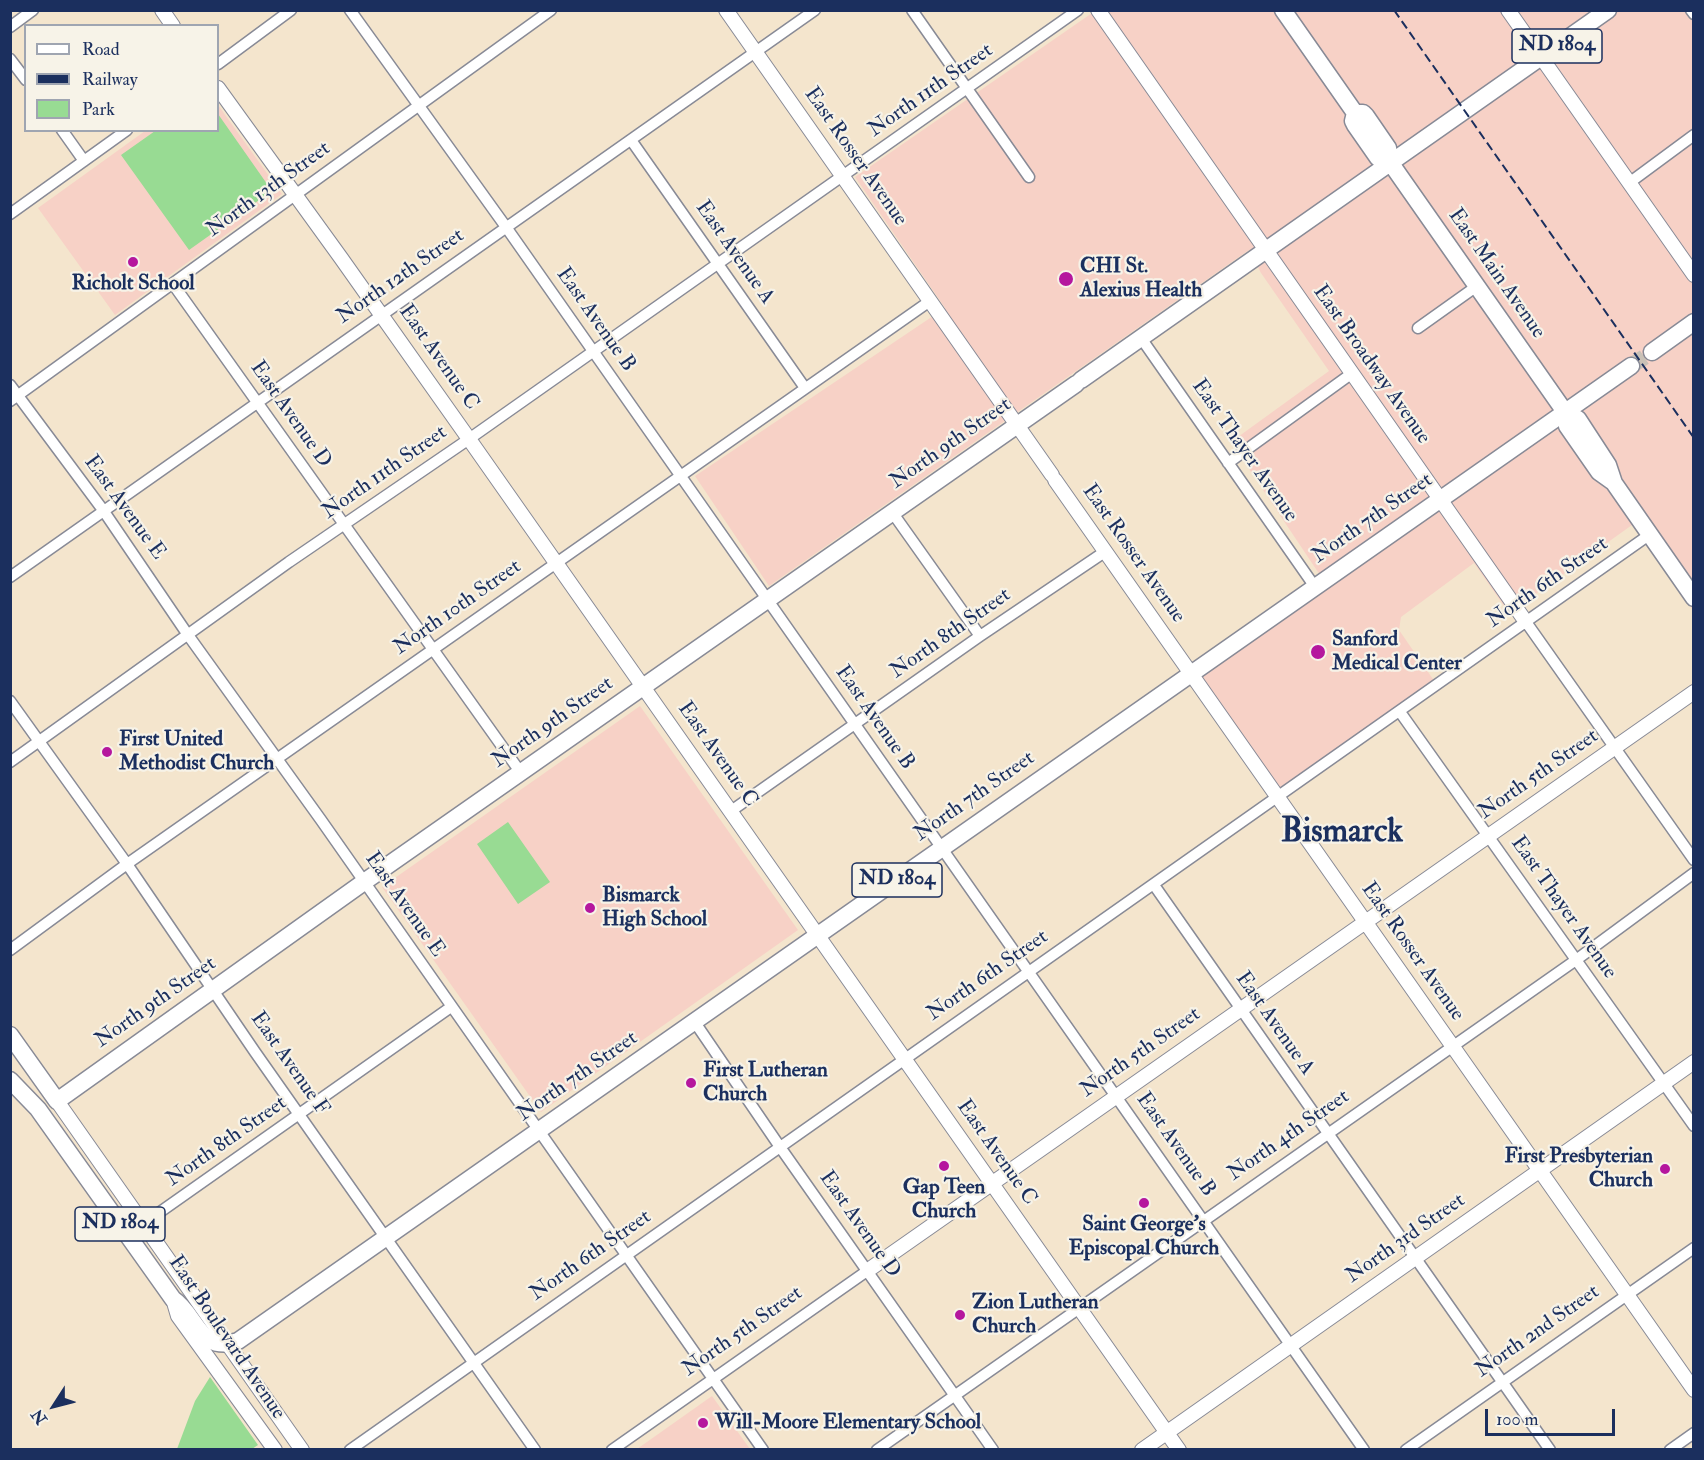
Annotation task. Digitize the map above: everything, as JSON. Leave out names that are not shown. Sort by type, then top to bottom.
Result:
[{"type":"main road","name":"East Main Avenue","points":[[1283,10],[1355,113],[1363,113],[1366,116],[1388,148],[1390,162],[1565,412],[1567,426],[1599,472],[1614,483],[1694,598]]},
{"type":"main road","name":"ND 1804","points":[[1390,162],[1608,10]]},
{"type":"main road","name":"North 9th Street","points":[[57,1101],[364,882],[1390,162]]},
{"type":"main road","points":[[1652,352],[1694,322]]},
{"type":"main road","name":"North 7th Street","points":[[227,1344],[244,1338],[1631,366]]},
{"type":"main road","name":"East Boulevard Avenue","points":[[10,1035],[57,1101]]},
{"type":"main road","name":"East Boulevard Avenue","points":[[10,1080],[32,1100],[172,1299]]},
{"type":"main road","points":[[57,1101],[57,1122],[67,1149]]},
{"type":"main road","name":"ND 1804","points":[[172,1299],[179,1304],[203,1335],[215,1342],[227,1344]]},
{"type":"street","points":[[10,27],[33,10]]},
{"type":"street","points":[[162,10],[172,24]]},
{"type":"street","points":[[219,63],[291,10]]},
{"type":"street","name":"East Avenue B","points":[[350,10],[506,226],[1364,1449]]},
{"type":"street","name":"North 13th Street","points":[[14,399],[551,10]]},
{"type":"street","name":"East Rosser Avenue","points":[[726,10],[1694,1390]]},
{"type":"street","name":"North 12th Street","points":[[10,577],[815,10]]},
{"type":"street","points":[[912,10],[1029,177]]},
{"type":"street","name":"North 11th Street","points":[[10,762],[290,562],[470,439],[1078,10]]},
{"type":"street","name":"East Broadway Avenue","points":[[1098,10],[1351,374],[1694,860]]},
{"type":"street","points":[[1508,10],[1694,275]]},
{"type":"street","points":[[1691,10],[1694,14]]},
{"type":"street","points":[[10,59],[24,77]]},
{"type":"street","name":"East Avenue C","points":[[219,89],[470,439],[1179,1449]]},
{"type":"street","points":[[63,132],[84,161]]},
{"type":"street","points":[[10,214],[124,132]]},
{"type":"street","points":[[1629,183],[1694,135]]},
{"type":"street","name":"East Avenue A","points":[[631,140],[805,388]]},
{"type":"street","name":"East Avenue D","points":[[172,284],[521,773]]},
{"type":"street","points":[[1418,328],[1477,286]]},
{"type":"street","name":"North 10th Street","points":[[10,950],[127,864],[930,301]]},
{"type":"street","name":"East Thayer Avenue","points":[[1141,338],[1315,587]]},
{"type":"street","points":[[1228,463],[1351,374]]},
{"type":"street","name":"East Avenue E","points":[[10,386],[14,399],[103,510],[188,635],[763,1449]]},
{"type":"street","points":[[892,512],[980,636]]},
{"type":"street","name":"North 6th Street","points":[[350,1449],[1649,535]]},
{"type":"street","name":"North 8th Street","points":[[731,811],[980,636],[1106,551]]},
{"type":"street","name":"North 5th Street","points":[[612,1449],[1694,692]]},
{"type":"street","name":"East Avenue F","points":[[10,701],[127,864],[536,1449]]},
{"type":"street","name":"East Thayer Avenue","points":[[1400,712],[1694,1126]]},
{"type":"street","name":"North 4th Street","points":[[877,1449],[1576,960],[1694,873]]},
{"type":"street","name":"East Avenue A","points":[[1154,885],[1550,1449]]},
{"type":"street","name":"North 8th Street","points":[[143,1224],[451,1007]]},
{"type":"street","name":"East Avenue D","points":[[694,1021],[993,1449]]},
{"type":"street","name":"East Boulevard Avenue","points":[[10,1024],[41,1078]]},
{"type":"street","name":"North 3rd Street","points":[[1142,1449],[1694,1062]]},
{"type":"street","name":"East Boulevard Avenue","points":[[57,1101],[302,1449]]},
{"type":"street","name":"North 2nd Street","points":[[1406,1449],[1694,1248]]},
{"type":"street","name":"East Boulevard Avenue","points":[[172,1299],[184,1324],[275,1449]]},
{"type":"street","points":[[1670,1449],[1694,1433]]},
{"type":"shaded area","points":[[1095,11],[1693,11],[1693,610],[1632,525],[1509,613],[1474,563],[1401,617],[1399,630],[1437,685],[1278,798],[1191,674],[1328,587],[1231,442],[1329,371],[1261,273],[1249,250],[769,586],[695,476],[945,308],[855,177]]},
{"type":"shaded area","name":"Richolt School","points":[[219,106],[282,194],[115,315],[38,208],[144,132],[219,132]]},
{"type":"shaded area","name":"Bismarck High School","points":[[640,706],[798,930],[541,1112],[382,887]]},
{"type":"shaded area","name":"Will-Moore Elementary School","points":[[712,1396],[750,1449],[637,1449]]},
{"type":"green space","points":[[219,115],[272,191],[189,250],[121,155],[154,132],[219,132]]},
{"type":"green space","points":[[508,822],[550,882],[518,904],[477,844]]},
{"type":"green space","points":[[210,1377],[258,1445],[252,1449],[177,1449],[195,1401]]},
{"type":"tunnel","points":[[1631,366],[1652,352]]},
{"type":"railway","points":[[1394,10],[1694,438]]},
{"type":"place","name":"Richolt School","points":[[133,262]]},
{"type":"place","name":"CHI St. Alexius Health","points":[[1066,279]]},
{"type":"place","name":"Sanford Medical Center","points":[[1318,652]]},
{"type":"place","name":"First United Methodist Church","points":[[107,752]]},
{"type":"place","name":"Bismarck High School","points":[[590,908]]},
{"type":"place","name":"First Lutheran Church","points":[[691,1083]]},
{"type":"place","name":"Gap Teen Church","points":[[944,1166]]},
{"type":"place","name":"First Presbyterian Church","points":[[1665,1169]]},
{"type":"place","name":"Saint George's Episcopal Church","points":[[1144,1203]]},
{"type":"place","name":"Zion Lutheran Church","points":[[960,1315]]},
{"type":"place","name":"Will-Moore Elementary School","points":[[703,1423]]},
{"type":"district","name":"Bismarck","points":[[1342,834]]}]
